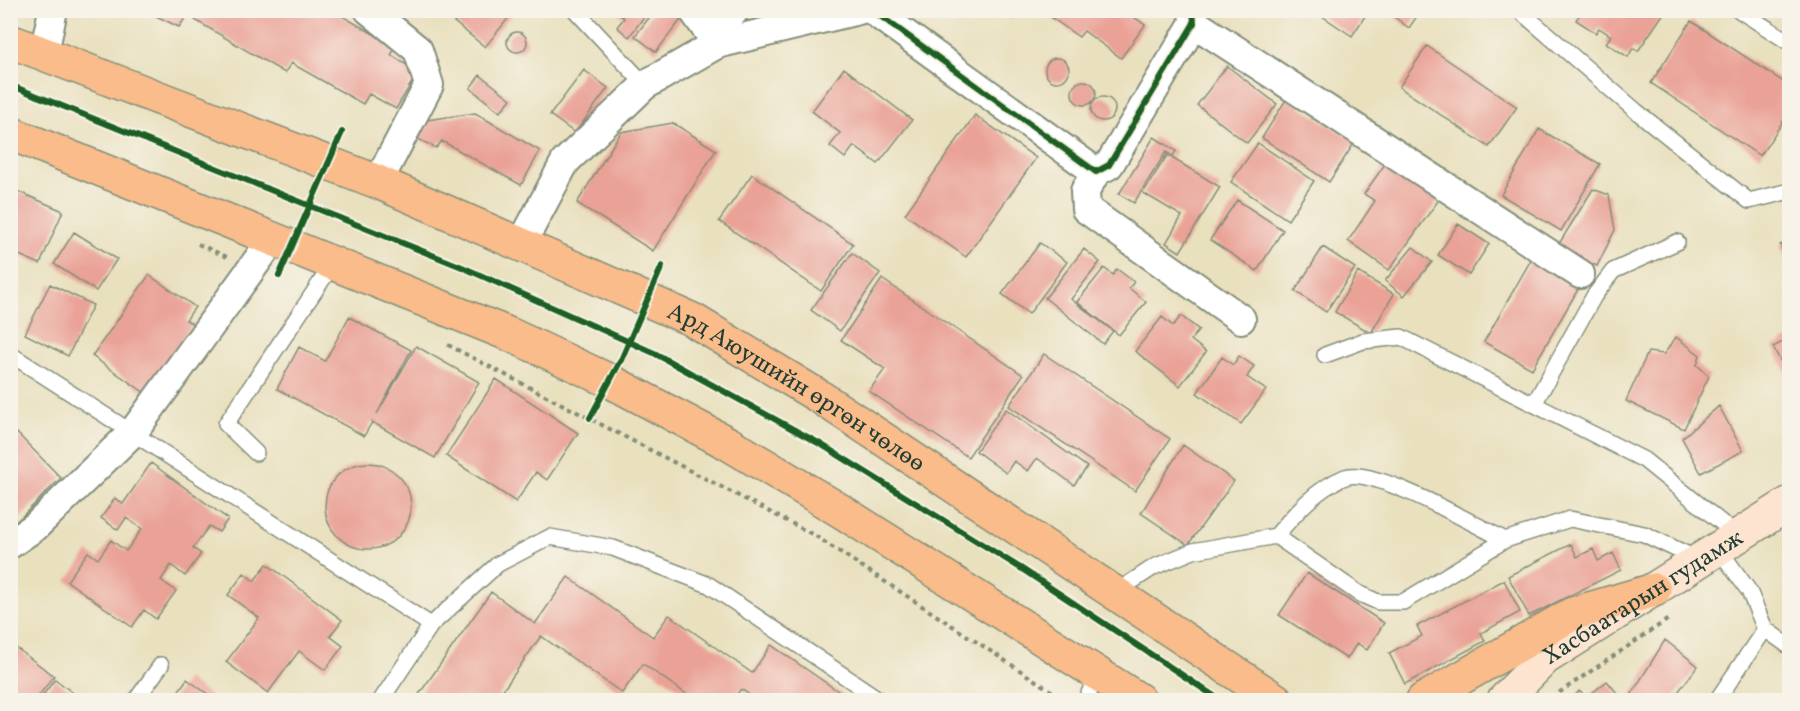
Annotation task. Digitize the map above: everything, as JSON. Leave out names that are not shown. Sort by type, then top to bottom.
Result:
[{"type":"main road","name":"Ард Аюушийн өргөн чөлөө","points":[[10,41],[378,182],[522,243],[693,320],[820,397],[1276,700]]},
{"type":"main road","points":[[10,133],[334,262],[511,336],[610,381],[729,444],[831,504],[1092,687],[1138,700]]},
{"type":"main road","points":[[1423,700],[1572,614],[1654,590]]},
{"type":"street","points":[[44,53],[54,10]]},
{"type":"street","points":[[369,10],[418,50],[429,85],[378,182]]},
{"type":"street","points":[[693,10],[717,44]]},
{"type":"street","points":[[717,44],[727,19],[735,10]]},
{"type":"street","points":[[522,243],[565,162],[645,85],[717,44],[859,10]]},
{"type":"street","points":[[872,10],[1096,172]]},
{"type":"street","points":[[1241,319],[1086,209],[1085,191],[1096,172],[1109,165],[1193,17],[1580,274]]},
{"type":"street","points":[[10,544],[36,526],[134,431],[273,239]]},
{"type":"street","name":"Хасбаатарын гудамж","points":[[1504,700],[1545,658],[1790,503]]},
{"type":"lane","points":[[575,10],[645,85]]},
{"type":"lane","points":[[1519,10],[1636,111],[1749,201],[1790,191]]},
{"type":"lane","points":[[1739,10],[1790,44]]},
{"type":"lane","points":[[1534,404],[1594,296],[1613,271],[1677,242]]},
{"type":"lane","points":[[256,453],[226,424],[334,262]]},
{"type":"lane","points":[[1324,355],[1362,341],[1401,337],[1644,460],[1719,548],[1749,591],[1765,629],[1790,647]]},
{"type":"lane","points":[[10,354],[134,431],[431,625]]},
{"type":"lane","points":[[1116,592],[1154,567],[1193,551],[1276,536],[1301,506],[1346,477],[1374,478],[1504,540]]},
{"type":"lane","points":[[1276,536],[1358,593],[1378,602],[1403,602],[1504,540],[1570,519],[1719,548]]},
{"type":"lane","points":[[381,700],[431,625],[498,564],[550,537],[613,548],[709,585],[880,700]]},
{"type":"lane","points":[[1717,700],[1765,629]]},
{"type":"lane","points":[[136,700],[160,665]]},
{"type":"path","points":[[189,240],[252,268]]},
{"type":"path","points":[[441,341],[814,535],[1065,700]]},
{"type":"path","points":[[590,418],[610,381]]},
{"type":"building","points":[[151,10],[191,10],[179,27],[150,13]]},
{"type":"building","points":[[200,10],[332,10],[396,47],[391,55],[418,72],[396,109],[369,94],[363,104],[291,63],[285,73],[195,20]]},
{"type":"building","points":[[445,10],[515,10],[485,47],[443,13]]},
{"type":"building","points":[[621,10],[649,10],[629,37],[617,27],[624,18],[619,14]]},
{"type":"building","points":[[655,10],[674,10],[683,17],[656,52],[635,36]]},
{"type":"building","points":[[998,10],[1017,10],[1012,19]]},
{"type":"building","points":[[1058,10],[1124,10],[1145,25],[1121,58],[1084,31],[1079,37],[1052,18]]},
{"type":"building","points":[[1313,10],[1369,10],[1352,36]]},
{"type":"building","points":[[1385,10],[1421,10],[1409,28]]},
{"type":"building","points":[[1583,10],[1660,10],[1664,13],[1638,51],[1633,48],[1628,57],[1606,43],[1611,36],[1599,28],[1596,33],[1576,20]]},
{"type":"building","points":[[1691,21],[1790,86],[1790,111],[1760,156],[1651,83]]},
{"type":"building","points":[[517,32],[524,35],[527,42],[524,49],[517,52],[510,49],[507,42],[510,35]]},
{"type":"building","points":[[1427,46],[1517,107],[1489,147],[1399,87]]},
{"type":"building","points":[[1057,58],[1066,61],[1069,70],[1066,79],[1057,82],[1048,79],[1045,70],[1048,61]]},
{"type":"building","points":[[1227,66],[1277,104],[1247,143],[1197,105]]},
{"type":"building","points":[[844,68],[912,120],[878,164],[854,146],[845,158],[830,146],[840,133],[812,111]]},
{"type":"building","points":[[584,70],[608,88],[575,133],[550,115]]},
{"type":"building","points":[[480,75],[511,99],[500,112],[470,88]]},
{"type":"building","points":[[1084,81],[1092,85],[1096,93],[1092,101],[1084,105],[1076,101],[1072,93],[1076,85]]},
{"type":"building","points":[[1103,97],[1112,100],[1115,109],[1112,118],[1103,121],[1094,118],[1091,109],[1094,100]]},
{"type":"building","points":[[1287,98],[1355,142],[1329,182],[1262,138]]},
{"type":"building","points":[[475,113],[540,151],[521,185],[442,141],[436,148],[418,139],[427,120]]},
{"type":"building","points":[[975,115],[1036,158],[966,257],[905,214]]},
{"type":"building","points":[[673,123],[716,150],[653,251],[577,203],[621,132]]},
{"type":"building","points":[[1539,129],[1600,164],[1561,231],[1501,195]]},
{"type":"building","points":[[1154,137],[1176,151],[1173,156],[1166,152],[1134,203],[1119,194]]},
{"type":"building","points":[[1258,143],[1314,181],[1288,220],[1231,182]]},
{"type":"building","points":[[1167,155],[1220,187],[1180,252],[1166,243],[1182,216],[1143,193]]},
{"type":"building","points":[[1387,161],[1440,198],[1389,270],[1348,241],[1375,201],[1364,194]]},
{"type":"building","points":[[752,174],[853,244],[821,291],[719,221]]},
{"type":"building","points":[[10,188],[63,211],[40,264],[10,251]]},
{"type":"building","points":[[1593,189],[1609,195],[1615,230],[1597,266],[1557,247]]},
{"type":"building","points":[[1237,200],[1283,230],[1257,271],[1210,240]]},
{"type":"building","points":[[1458,224],[1489,244],[1469,275],[1438,255]]},
{"type":"building","points":[[74,232],[117,259],[96,291],[54,264]]},
{"type":"building","points":[[1790,241],[1790,267],[1780,245]]},
{"type":"building","points":[[1040,243],[1067,262],[1029,314],[1002,294]]},
{"type":"building","points":[[1323,247],[1355,268],[1326,312],[1295,291]]},
{"type":"building","points":[[1413,247],[1432,262],[1404,296],[1385,281]]},
{"type":"building","points":[[1084,249],[1100,262],[1071,299],[1113,331],[1103,344],[1045,298]]},
{"type":"building","points":[[852,253],[880,273],[840,331],[811,310]]},
{"type":"building","points":[[1532,258],[1580,286],[1532,369],[1484,342]]},
{"type":"building","points":[[1104,268],[1113,275],[1117,269],[1134,282],[1129,288],[1146,302],[1119,335],[1077,302]]},
{"type":"building","points":[[1358,272],[1394,294],[1371,333],[1335,312]]},
{"type":"building","points":[[149,275],[195,307],[186,320],[193,324],[145,393],[92,356]]},
{"type":"building","points":[[882,279],[1023,375],[968,457],[869,391],[885,369],[841,340]]},
{"type":"building","points":[[50,284],[93,305],[68,356],[25,334]]},
{"type":"building","points":[[1181,316],[1199,330],[1191,340],[1206,352],[1180,386],[1135,351],[1162,317],[1173,326]]},
{"type":"building","points":[[349,317],[411,350],[377,414],[416,346],[479,382],[435,458],[372,422],[364,436],[277,389],[299,347],[325,361]]},
{"type":"building","points":[[1676,337],[1700,355],[1697,365],[1709,376],[1684,429],[1626,401],[1648,352],[1664,354]]},
{"type":"building","points":[[1790,338],[1790,379],[1773,347]]},
{"type":"building","points":[[1044,354],[1170,439],[1135,491],[1009,406]]},
{"type":"building","points":[[1239,356],[1254,366],[1247,377],[1266,390],[1241,424],[1197,393],[1222,357],[1233,365]]},
{"type":"building","points":[[496,379],[578,433],[547,480],[536,472],[516,502],[446,456]]},
{"type":"building","points":[[1719,406],[1743,451],[1701,473],[1682,438]]},
{"type":"building","points":[[1006,409],[1087,467],[1074,485],[1037,458],[1028,471],[1014,461],[1006,473],[976,451]]},
{"type":"building","points":[[17,433],[61,478],[10,528],[10,439]]},
{"type":"building","points":[[1183,445],[1234,481],[1188,545],[1141,513]]},
{"type":"building","points":[[151,463],[228,519],[219,532],[209,526],[193,548],[201,554],[185,576],[171,565],[161,580],[176,591],[156,619],[144,610],[132,627],[67,581],[88,552],[98,559],[111,540],[126,551],[142,529],[126,518],[118,530],[101,518],[115,498],[123,504]]},
{"type":"building","points":[[368,463],[384,467],[398,476],[407,490],[411,506],[407,522],[398,536],[384,545],[368,549],[352,545],[338,536],[329,522],[325,506],[329,490],[338,476],[352,467]]},
{"type":"building","points":[[1571,544],[1577,557],[1593,549],[1598,561],[1613,553],[1621,570],[1529,616],[1508,576]]},
{"type":"building","points":[[267,564],[342,620],[330,636],[343,646],[325,670],[299,651],[268,693],[226,662],[259,618],[228,595],[244,573],[254,581]]},
{"type":"building","points":[[1307,573],[1384,623],[1367,650],[1357,643],[1347,659],[1279,615]]},
{"type":"building","points":[[568,577],[653,637],[669,615],[752,673],[771,645],[851,700],[757,700],[741,689],[732,700],[695,700],[643,664],[622,693],[541,636],[496,700],[415,700],[491,592],[535,624]]},
{"type":"building","points":[[1504,580],[1520,612],[1481,633],[1485,641],[1405,684],[1389,653],[1422,636],[1417,626]]},
{"type":"building","points":[[1665,640],[1698,666],[1672,700],[1628,700]]},
{"type":"building","points":[[15,647],[54,676],[36,699],[39,700],[10,700],[10,653]]},
{"type":"building","points":[[55,679],[82,700],[40,699]]},
{"type":"building","points":[[187,679],[216,700],[172,700]]},
{"type":"building","points":[[1607,681],[1623,700],[1572,700],[1579,691],[1587,697]]},
{"type":"cycle path","points":[[872,10],[1096,172],[1109,165],[1194,23],[1193,10]]},
{"type":"cycle path","points":[[10,85],[462,267],[654,353],[822,445],[1022,569],[1220,700]]},
{"type":"cycle path","points":[[279,276],[342,132]]},
{"type":"cycle path","points":[[590,418],[621,360],[662,266]]}]
